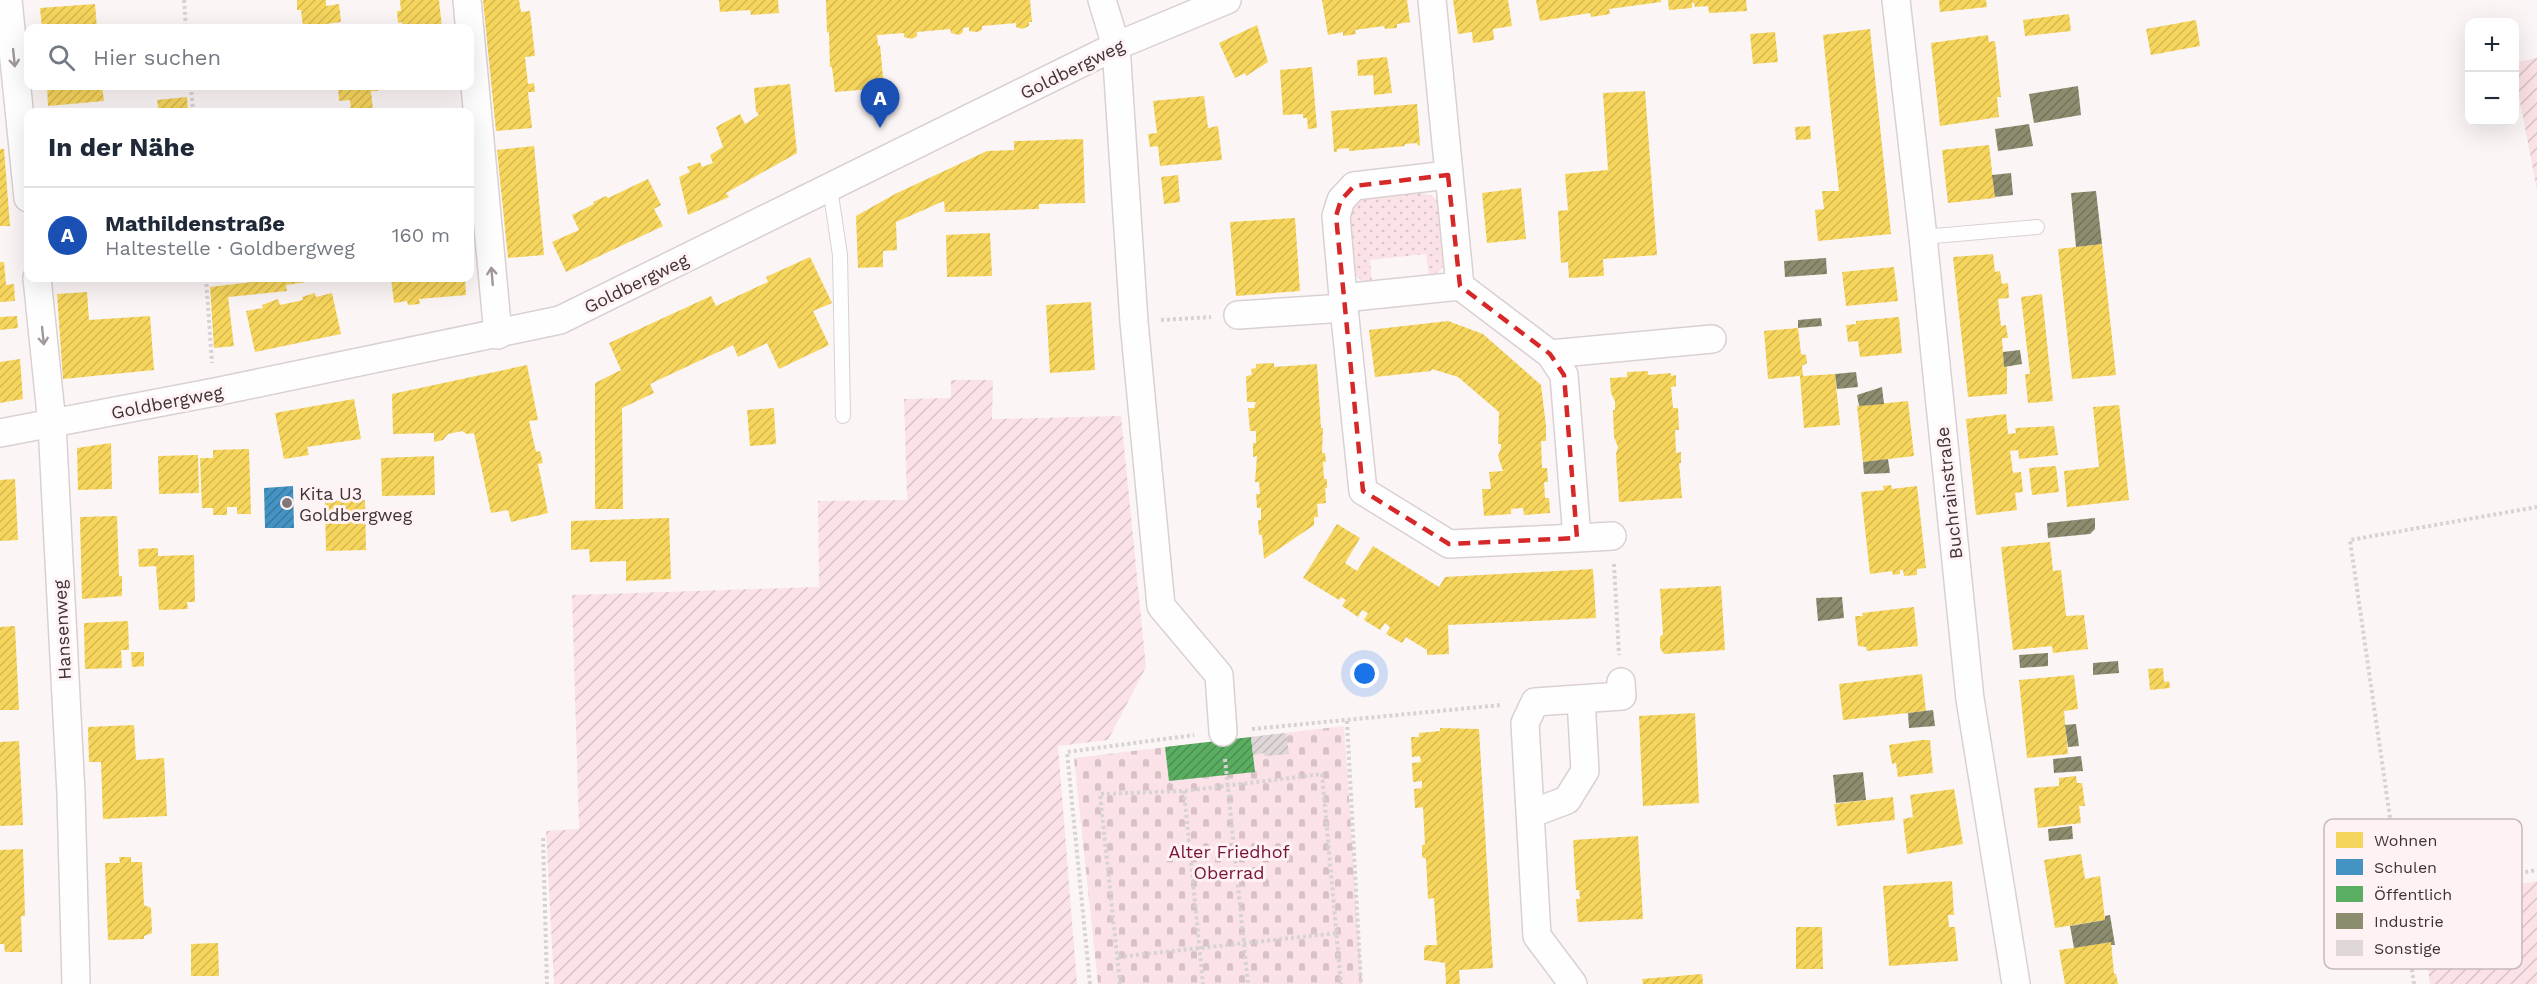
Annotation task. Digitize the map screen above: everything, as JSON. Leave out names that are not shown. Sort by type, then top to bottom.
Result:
[{"type":"street","points":[[8,0],[24,145]]},
{"type":"street","points":[[467,0],[469,24]]},
{"type":"street","points":[[1102,0],[1116,46],[1134,322],[1161,606],[1219,675],[1223,732]]},
{"type":"street","name":"Goldbergweg","points":[[0,433],[498,335],[560,320],[1116,46],[1227,0]]},
{"type":"street","points":[[1432,0],[1460,286]]},
{"type":"street","name":"Buchrainstraße","points":[[1896,0],[1923,237],[1970,699],[2016,984]]},
{"type":"street","points":[[474,76],[498,335]]},
{"type":"street","points":[[1449,175],[1354,186],[1341,200],[1336,216],[1363,491],[1449,544],[1612,536]]},
{"type":"street","name":"Hansenweg","points":[[37,282],[52,424],[71,794],[76,984]]},
{"type":"street","points":[[1238,315],[1460,286],[1551,354],[1564,375],[1577,538]]},
{"type":"street","points":[[1551,354],[1712,339]]},
{"type":"street","points":[[1573,984],[1537,936],[1525,723],[1535,702],[1622,696],[1621,682]]},
{"type":"street","points":[[1530,814],[1567,801],[1585,771],[1581,699]]},
{"type":"lane","points":[[830,188],[840,255],[843,417]]},
{"type":"lane","points":[[1923,237],[2037,226]]},
{"type":"path","points":[[184,0],[186,24]]},
{"type":"path","points":[[191,90],[193,108]]},
{"type":"path","points":[[206,282],[215,392]]},
{"type":"path","points":[[1134,322],[1238,315]]},
{"type":"path","points":[[2390,819],[2350,540],[2537,507]]},
{"type":"path","points":[[1612,536],[1621,682]]},
{"type":"path","points":[[1090,984],[1067,752],[1223,732],[1535,702]]},
{"type":"path","points":[[1347,721],[1361,984]]},
{"type":"path","points":[[1223,732],[1248,984]]},
{"type":"path","points":[[1120,984],[1100,794],[1184,791],[1322,774],[1341,984]]},
{"type":"path","points":[[1184,791],[1203,984]]},
{"type":"path","points":[[543,838],[547,984]]},
{"type":"path","points":[[2522,873],[2537,870]]},
{"type":"path","points":[[1118,957],[1336,933]]},
{"type":"path","points":[[2412,969],[2414,984]]},
{"type":"highlighted area","points":[[1448,175],[1460,286],[1550,354],[1564,375],[1577,538],[1449,544],[1363,491],[1336,216],[1341,200],[1354,186]]},
{"type":"green space","points":[[2537,58],[2537,190],[2519,97],[2519,62]]},
{"type":"green space","points":[[1420,193],[1433,196],[1439,203],[1445,263],[1440,271],[1429,277],[1426,254],[1370,260],[1372,284],[1362,281],[1354,274],[1350,244],[1350,213],[1354,205],[1360,198]]},
{"type":"green space","points":[[951,380],[993,380],[992,419],[1121,416],[1146,667],[1108,740],[1058,746],[1077,984],[554,984],[546,831],[579,829],[572,595],[819,587],[818,501],[907,500],[904,399],[951,398]]},
{"type":"green space","name":"Alter Friedhof Oberrad","points":[[1344,726],[1362,984],[1098,984],[1074,758]]},
{"type":"green space","points":[[2537,881],[2537,984],[2430,984],[2428,969],[2522,969],[2522,884]]},
{"type":"building: Wohnen","points":[[297,0],[326,0],[326,6],[339,4],[341,22],[303,24],[301,10],[297,10]]},
{"type":"building: Wohnen","points":[[400,0],[439,0],[442,24],[398,23],[397,11],[401,11]]},
{"type":"building: Wohnen","points":[[483,0],[519,0],[521,12],[530,11],[535,56],[525,57],[528,84],[534,83],[535,92],[528,92],[532,128],[496,131]]},
{"type":"building: Wohnen","points":[[719,0],[778,0],[779,13],[751,15],[750,10],[720,12]]},
{"type":"building: Wohnen","points":[[826,0],[1030,0],[1032,22],[1022,29],[1016,27],[1016,23],[982,26],[982,30],[977,32],[969,31],[969,27],[963,28],[963,32],[959,35],[951,33],[950,29],[917,32],[917,36],[912,39],[904,37],[904,33],[877,35],[884,88],[835,92],[832,67],[830,67]]},
{"type":"building: Wohnen","points":[[1322,0],[1407,0],[1410,22],[1397,24],[1397,28],[1385,29],[1384,26],[1355,30],[1356,34],[1343,36],[1343,32],[1328,35]]},
{"type":"building: Wohnen","points":[[1453,0],[1508,0],[1512,26],[1493,29],[1494,40],[1473,43],[1472,32],[1458,34]]},
{"type":"building: Wohnen","points":[[1536,0],[1661,0],[1661,2],[1609,9],[1610,14],[1591,17],[1590,13],[1540,21]]},
{"type":"building: Wohnen","points":[[1668,0],[1746,0],[1747,11],[1709,13],[1708,6],[1695,7],[1694,3],[1692,3],[1692,8],[1669,10]]},
{"type":"building: Wohnen","points":[[1939,0],[1986,0],[1987,7],[1940,12]]},
{"type":"building: Wohnen","points":[[95,4],[97,24],[42,24],[40,8]]},
{"type":"building: Wohnen","points":[[2069,14],[2071,31],[2025,36],[2023,20]]},
{"type":"building: Wohnen","points":[[2196,20],[2200,46],[2151,55],[2146,29]]},
{"type":"building: Wohnen","points":[[1257,25],[1268,62],[1246,76],[1245,73],[1235,78],[1219,43]]},
{"type":"building: Wohnen","points":[[1870,29],[1891,234],[1818,241],[1815,210],[1824,209],[1822,191],[1839,191],[1823,35]]},
{"type":"building: Wohnen","points":[[1775,32],[1778,62],[1753,64],[1750,34]]},
{"type":"building: Wohnen","points":[[1988,35],[1989,42],[1995,41],[2001,97],[1997,97],[1999,117],[1940,126],[1931,43]]},
{"type":"building: Wohnen","points":[[1387,57],[1392,93],[1374,95],[1373,75],[1358,76],[1357,60]]},
{"type":"building: Wohnen","points":[[1312,67],[1317,128],[1308,129],[1307,118],[1303,118],[1303,114],[1283,115],[1280,70]]},
{"type":"building: Wohnen","points":[[790,84],[797,153],[726,193],[729,197],[688,215],[679,177],[690,172],[687,167],[700,162],[702,167],[713,163],[710,155],[723,147],[716,127],[740,114],[745,124],[759,115],[756,111],[754,88]]},
{"type":"building: Wohnen","points":[[47,90],[103,90],[104,101],[48,106]]},
{"type":"building: Wohnen","points":[[338,90],[378,90],[371,91],[373,108],[351,108],[350,100],[339,101]]},
{"type":"building: Wohnen","points":[[1645,91],[1657,255],[1603,259],[1604,276],[1569,278],[1568,262],[1561,263],[1558,211],[1568,210],[1565,174],[1608,170],[1603,93]]},
{"type":"building: Wohnen","points":[[1204,96],[1208,128],[1218,126],[1222,160],[1160,166],[1158,146],[1150,147],[1148,134],[1157,133],[1153,101]]},
{"type":"building: Wohnen","points":[[187,97],[188,108],[158,108],[157,100]]},
{"type":"building: Wohnen","points":[[1417,104],[1420,145],[1405,144],[1405,146],[1349,151],[1349,148],[1337,149],[1337,152],[1334,152],[1331,111]]},
{"type":"building: Wohnen","points":[[1810,126],[1811,139],[1796,140],[1795,127]]},
{"type":"building: Wohnen","points":[[1083,139],[1085,203],[1039,204],[1039,209],[945,212],[944,201],[896,222],[897,250],[883,251],[883,267],[858,268],[856,216],[895,194],[987,151],[1014,150],[1014,141]]},
{"type":"building: Wohnen","points":[[1989,145],[1995,198],[1948,203],[1942,150]]},
{"type":"building: Wohnen","points":[[534,146],[544,255],[508,258],[497,150]]},
{"type":"building: Wohnen","points":[[0,149],[4,149],[10,226],[0,226]]},
{"type":"building: Wohnen","points":[[1178,175],[1180,202],[1164,204],[1161,177]]},
{"type":"building: Wohnen","points":[[648,179],[661,205],[654,209],[663,226],[566,272],[552,242],[579,230],[572,215],[594,204],[593,202],[606,196],[608,198]]},
{"type":"building: Wohnen","points":[[1521,188],[1526,239],[1487,243],[1482,193]]},
{"type":"building: Wohnen","points":[[1295,218],[1300,291],[1236,296],[1230,222]]},
{"type":"building: Wohnen","points":[[990,233],[992,276],[947,277],[946,235]]},
{"type":"building: Wohnen","points":[[2102,244],[2116,375],[2072,379],[2058,249]]},
{"type":"building: Wohnen","points":[[1993,254],[1995,272],[2000,271],[2002,284],[2008,283],[2009,298],[1998,299],[2001,326],[2006,325],[2008,338],[2002,338],[2004,367],[2007,366],[2007,394],[1968,397],[1953,257]]},
{"type":"building: Wohnen","points":[[810,257],[832,303],[813,311],[829,345],[779,369],[767,343],[738,357],[733,345],[650,384],[654,393],[622,408],[623,509],[595,509],[595,383],[621,370],[609,343],[711,296],[716,306],[768,282],[766,277]]},
{"type":"building: Wohnen","points":[[0,262],[4,262],[6,285],[14,284],[15,301],[0,302]]},
{"type":"building: Wohnen","points":[[1894,267],[1898,301],[1846,306],[1842,272]]},
{"type":"building: Wohnen","points":[[251,282],[307,282],[286,285],[287,291],[228,297],[234,346],[214,348],[210,287]]},
{"type":"building: Wohnen","points":[[391,282],[465,282],[466,295],[419,299],[420,304],[408,305],[407,301],[394,303]]},
{"type":"building: Wohnen","points":[[87,292],[89,320],[150,316],[154,370],[63,379],[57,294]]},
{"type":"building: Wohnen","points":[[315,293],[316,297],[332,293],[341,334],[255,352],[246,311],[263,308],[262,305],[278,299],[280,305],[303,300],[302,297]]},
{"type":"building: Wohnen","points":[[2042,294],[2053,401],[2028,403],[2025,374],[2030,374],[2021,297]]},
{"type":"building: Wohnen","points":[[1091,302],[1095,370],[1050,373],[1046,305]]},
{"type":"building: Wohnen","points":[[17,316],[18,328],[0,330],[0,317]]},
{"type":"building: Wohnen","points":[[1899,317],[1902,353],[1860,357],[1858,341],[1848,342],[1846,325],[1856,324],[1856,321]]},
{"type":"building: Wohnen","points":[[1448,321],[1483,334],[1541,385],[1546,426],[1546,441],[1541,441],[1542,468],[1547,468],[1548,482],[1544,482],[1545,498],[1549,498],[1550,513],[1524,515],[1523,508],[1511,509],[1511,514],[1484,516],[1482,489],[1491,489],[1489,472],[1503,471],[1498,456],[1501,448],[1501,444],[1498,444],[1499,412],[1458,377],[1432,369],[1431,371],[1375,377],[1369,330]]},
{"type":"building: Wohnen","points":[[1798,328],[1801,354],[1806,355],[1807,363],[1802,366],[1803,376],[1835,374],[1840,425],[1804,428],[1800,376],[1768,379],[1764,331]]},
{"type":"building: Wohnen","points":[[20,359],[23,399],[0,403],[0,362]]},
{"type":"building: Wohnen","points":[[1274,363],[1274,367],[1317,364],[1321,428],[1323,428],[1322,453],[1325,453],[1326,462],[1323,462],[1324,479],[1327,479],[1327,488],[1325,488],[1326,503],[1317,504],[1318,517],[1314,517],[1314,525],[1264,559],[1258,520],[1261,520],[1261,508],[1257,508],[1256,494],[1260,494],[1259,482],[1255,482],[1257,456],[1253,457],[1256,431],[1250,431],[1248,408],[1254,408],[1256,402],[1247,402],[1246,376],[1252,375],[1251,369],[1256,368],[1256,364]]},
{"type":"building: Wohnen","points":[[527,365],[538,420],[529,421],[536,452],[540,451],[543,463],[538,464],[548,513],[511,522],[508,510],[491,513],[474,433],[467,434],[462,431],[448,434],[443,440],[434,442],[434,433],[393,434],[392,394]]},
{"type":"building: Wohnen","points":[[1648,371],[1648,375],[1671,373],[1671,376],[1676,375],[1676,386],[1671,387],[1673,408],[1678,408],[1679,430],[1675,430],[1676,453],[1681,452],[1681,463],[1679,463],[1682,498],[1619,502],[1616,454],[1618,447],[1614,437],[1615,401],[1611,393],[1610,378],[1627,377],[1627,372]]},
{"type":"building: Wohnen","points":[[354,399],[361,439],[307,447],[309,455],[284,459],[275,413]]},
{"type":"building: Wohnen","points":[[1908,401],[1914,456],[1863,462],[1857,406]]},
{"type":"building: Wohnen","points":[[2119,405],[2129,500],[2067,507],[2064,471],[2099,467],[2093,407]]},
{"type":"building: Wohnen","points":[[774,408],[776,444],[750,446],[747,410]]},
{"type":"building: Wohnen","points":[[2006,414],[2008,434],[2016,433],[2015,428],[2054,426],[2058,455],[2019,459],[2018,450],[2010,451],[2013,473],[2021,472],[2023,492],[2015,493],[2017,510],[1976,515],[1966,419]]},
{"type":"building: Wohnen","points":[[111,443],[112,489],[78,490],[77,448]]},
{"type":"building: Wohnen","points":[[249,449],[251,514],[237,514],[237,507],[227,507],[227,515],[213,515],[213,508],[202,508],[200,458],[213,458],[213,450]]},
{"type":"building: Wohnen","points":[[198,455],[199,493],[159,494],[158,456]]},
{"type":"building: Wohnen","points":[[434,456],[435,495],[382,496],[381,458]]},
{"type":"building: Wohnen","points":[[2056,466],[2059,492],[2032,495],[2029,468]]},
{"type":"building: Wohnen","points":[[15,479],[18,540],[0,541],[0,480]]},
{"type":"building: Wohnen","points":[[1891,485],[1892,489],[1917,486],[1926,568],[1917,569],[1917,575],[1904,576],[1903,570],[1900,570],[1900,574],[1893,575],[1892,571],[1870,574],[1861,492],[1884,490],[1883,486]]},
{"type":"building: Wohnen","points":[[365,500],[366,550],[326,551],[325,501]]},
{"type":"building: Wohnen","points":[[117,516],[122,596],[82,599],[80,517]]},
{"type":"building: Wohnen","points":[[669,518],[671,579],[626,581],[626,561],[590,562],[589,549],[571,550],[571,521]]},
{"type":"building: Wohnen","points":[[1337,524],[1360,538],[1345,563],[1357,571],[1373,546],[1439,587],[1445,577],[1593,569],[1596,618],[1448,625],[1449,654],[1427,655],[1427,650],[1406,637],[1402,643],[1386,634],[1390,627],[1385,623],[1380,630],[1364,620],[1368,613],[1362,610],[1358,617],[1342,606],[1346,600],[1341,597],[1339,600],[1303,578]]},
{"type":"building: Wohnen","points":[[2050,542],[2053,571],[2061,570],[2066,616],[2084,615],[2088,649],[2053,653],[2052,646],[2013,650],[2001,547]]},
{"type":"building: Wohnen","points":[[158,548],[158,556],[194,555],[195,602],[187,602],[188,609],[159,610],[156,566],[139,567],[138,549]]},
{"type":"building: Wohnen","points":[[1721,586],[1725,650],[1664,654],[1660,648],[1660,637],[1663,634],[1660,589]]},
{"type":"building: Wohnen","points":[[1914,607],[1918,646],[1867,651],[1866,647],[1858,646],[1855,616],[1863,616],[1862,613]]},
{"type":"building: Wohnen","points":[[128,621],[129,650],[121,650],[122,668],[85,669],[84,623]]},
{"type":"building: Wohnen","points":[[15,626],[19,710],[0,710],[0,627]]},
{"type":"building: Wohnen","points":[[131,652],[144,652],[144,666],[132,667]]},
{"type":"building: Wohnen","points":[[2163,668],[2164,682],[2169,681],[2170,688],[2150,690],[2148,669]]},
{"type":"building: Wohnen","points":[[1922,674],[1926,711],[1843,720],[1839,684]]},
{"type":"building: Wohnen","points":[[2074,675],[2078,709],[2064,711],[2068,754],[2027,758],[2019,680]]},
{"type":"building: Wohnen","points":[[1695,713],[1699,803],[1643,806],[1639,716]]},
{"type":"building: Wohnen","points":[[134,725],[136,760],[164,758],[167,816],[103,819],[101,762],[89,762],[88,727]]},
{"type":"building: Wohnen","points":[[1440,728],[1479,729],[1493,968],[1459,970],[1460,984],[1446,984],[1445,963],[1424,960],[1426,945],[1437,945],[1434,898],[1428,899],[1426,859],[1422,857],[1422,846],[1425,844],[1423,807],[1415,808],[1414,789],[1422,788],[1422,781],[1413,782],[1412,763],[1421,762],[1420,756],[1412,757],[1411,737],[1419,737],[1419,733],[1440,731]]},
{"type":"building: Wohnen","points":[[1930,740],[1933,773],[1898,777],[1896,763],[1892,764],[1889,745]]},
{"type":"building: Wohnen","points":[[19,741],[23,825],[0,826],[0,742]]},
{"type":"building: Wohnen","points":[[2076,776],[2077,783],[2082,783],[2085,806],[2079,806],[2081,823],[2038,828],[2034,788],[2059,786],[2059,778]]},
{"type":"building: Wohnen","points":[[1954,789],[1963,844],[1907,854],[1903,819],[1913,817],[1910,795]]},
{"type":"building: Wohnen","points":[[1893,797],[1895,820],[1837,826],[1834,804]]},
{"type":"building: Wohnen","points":[[1638,836],[1643,919],[1578,922],[1576,899],[1580,899],[1579,890],[1576,890],[1573,840]]},
{"type":"building: Wohnen","points":[[23,849],[25,916],[21,916],[22,952],[5,952],[4,944],[0,944],[0,850]]},
{"type":"building: Wohnen","points":[[2081,854],[2085,879],[2100,876],[2105,920],[2055,928],[2044,860]]},
{"type":"building: Wohnen","points":[[119,857],[131,857],[131,862],[142,862],[144,905],[151,908],[152,933],[144,936],[144,939],[108,940],[105,863],[120,863]]},
{"type":"building: Wohnen","points":[[1952,881],[1954,915],[1948,915],[1949,927],[1955,927],[1958,961],[1889,966],[1883,886]]},
{"type":"building: Wohnen","points":[[1796,927],[1822,927],[1823,969],[1796,969]]},
{"type":"building: Wohnen","points":[[2111,942],[2114,974],[2116,974],[2118,984],[2065,984],[2059,950]]},
{"type":"building: Wohnen","points":[[218,943],[219,976],[191,976],[191,944]]},
{"type":"building: Wohnen","points":[[1702,974],[1703,984],[1643,984],[1642,979]]},
{"type":"building: Schulen","points":[[293,486],[294,528],[265,528],[264,488]]},
{"type":"building: Öffentlich","points":[[1251,737],[1255,772],[1169,781],[1165,747]]},
{"type":"building: Industrie","points":[[2078,86],[2081,115],[2034,123],[2029,94]]},
{"type":"building: Industrie","points":[[2029,124],[2033,146],[1998,151],[1995,129]]},
{"type":"building: Industrie","points":[[2011,173],[2013,195],[1995,197],[1992,175]]},
{"type":"building: Industrie","points":[[2096,191],[2102,244],[2076,247],[2071,193]]},
{"type":"building: Industrie","points":[[1826,258],[1827,274],[1785,277],[1784,261]]},
{"type":"building: Industrie","points":[[1821,318],[1822,326],[1798,328],[1798,320]]},
{"type":"building: Industrie","points":[[2020,350],[2022,364],[2004,367],[2003,352]]},
{"type":"building: Industrie","points":[[1856,372],[1858,387],[1837,389],[1835,374]]},
{"type":"building: Industrie","points":[[1882,387],[1884,404],[1859,406],[1857,395]]},
{"type":"building: Industrie","points":[[1888,459],[1890,473],[1864,474],[1863,462]]},
{"type":"building: Industrie","points":[[2095,518],[2095,529],[2090,534],[2048,538],[2047,523]]},
{"type":"building: Industrie","points":[[1842,597],[1844,618],[1818,621],[1816,598]]},
{"type":"building: Industrie","points":[[2048,653],[2048,666],[2020,668],[2019,655]]},
{"type":"building: Industrie","points":[[2118,661],[2119,673],[2093,675],[2093,663]]},
{"type":"building: Industrie","points":[[1933,710],[1935,726],[1909,728],[1908,713]]},
{"type":"building: Industrie","points":[[2076,724],[2079,746],[2068,747],[2065,725]]},
{"type":"building: Industrie","points":[[2081,756],[2083,771],[2054,773],[2053,759]]},
{"type":"building: Industrie","points":[[1863,772],[1866,800],[1836,803],[1833,775]]},
{"type":"building: Industrie","points":[[2072,826],[2073,839],[2049,841],[2048,829]]},
{"type":"building: Industrie","points":[[2110,915],[2115,945],[2111,945],[2111,942],[2074,948],[2070,926],[2105,920],[2105,916]]},
{"type":"building: Sonstige","points":[[1286,733],[1289,754],[1253,755],[1251,737]]},
{"type":"place","name":"Mathildenstraße","points":[[880,128]]},
{"type":"place","name":"Kita U3 Goldbergweg","points":[[287,503]]}]
